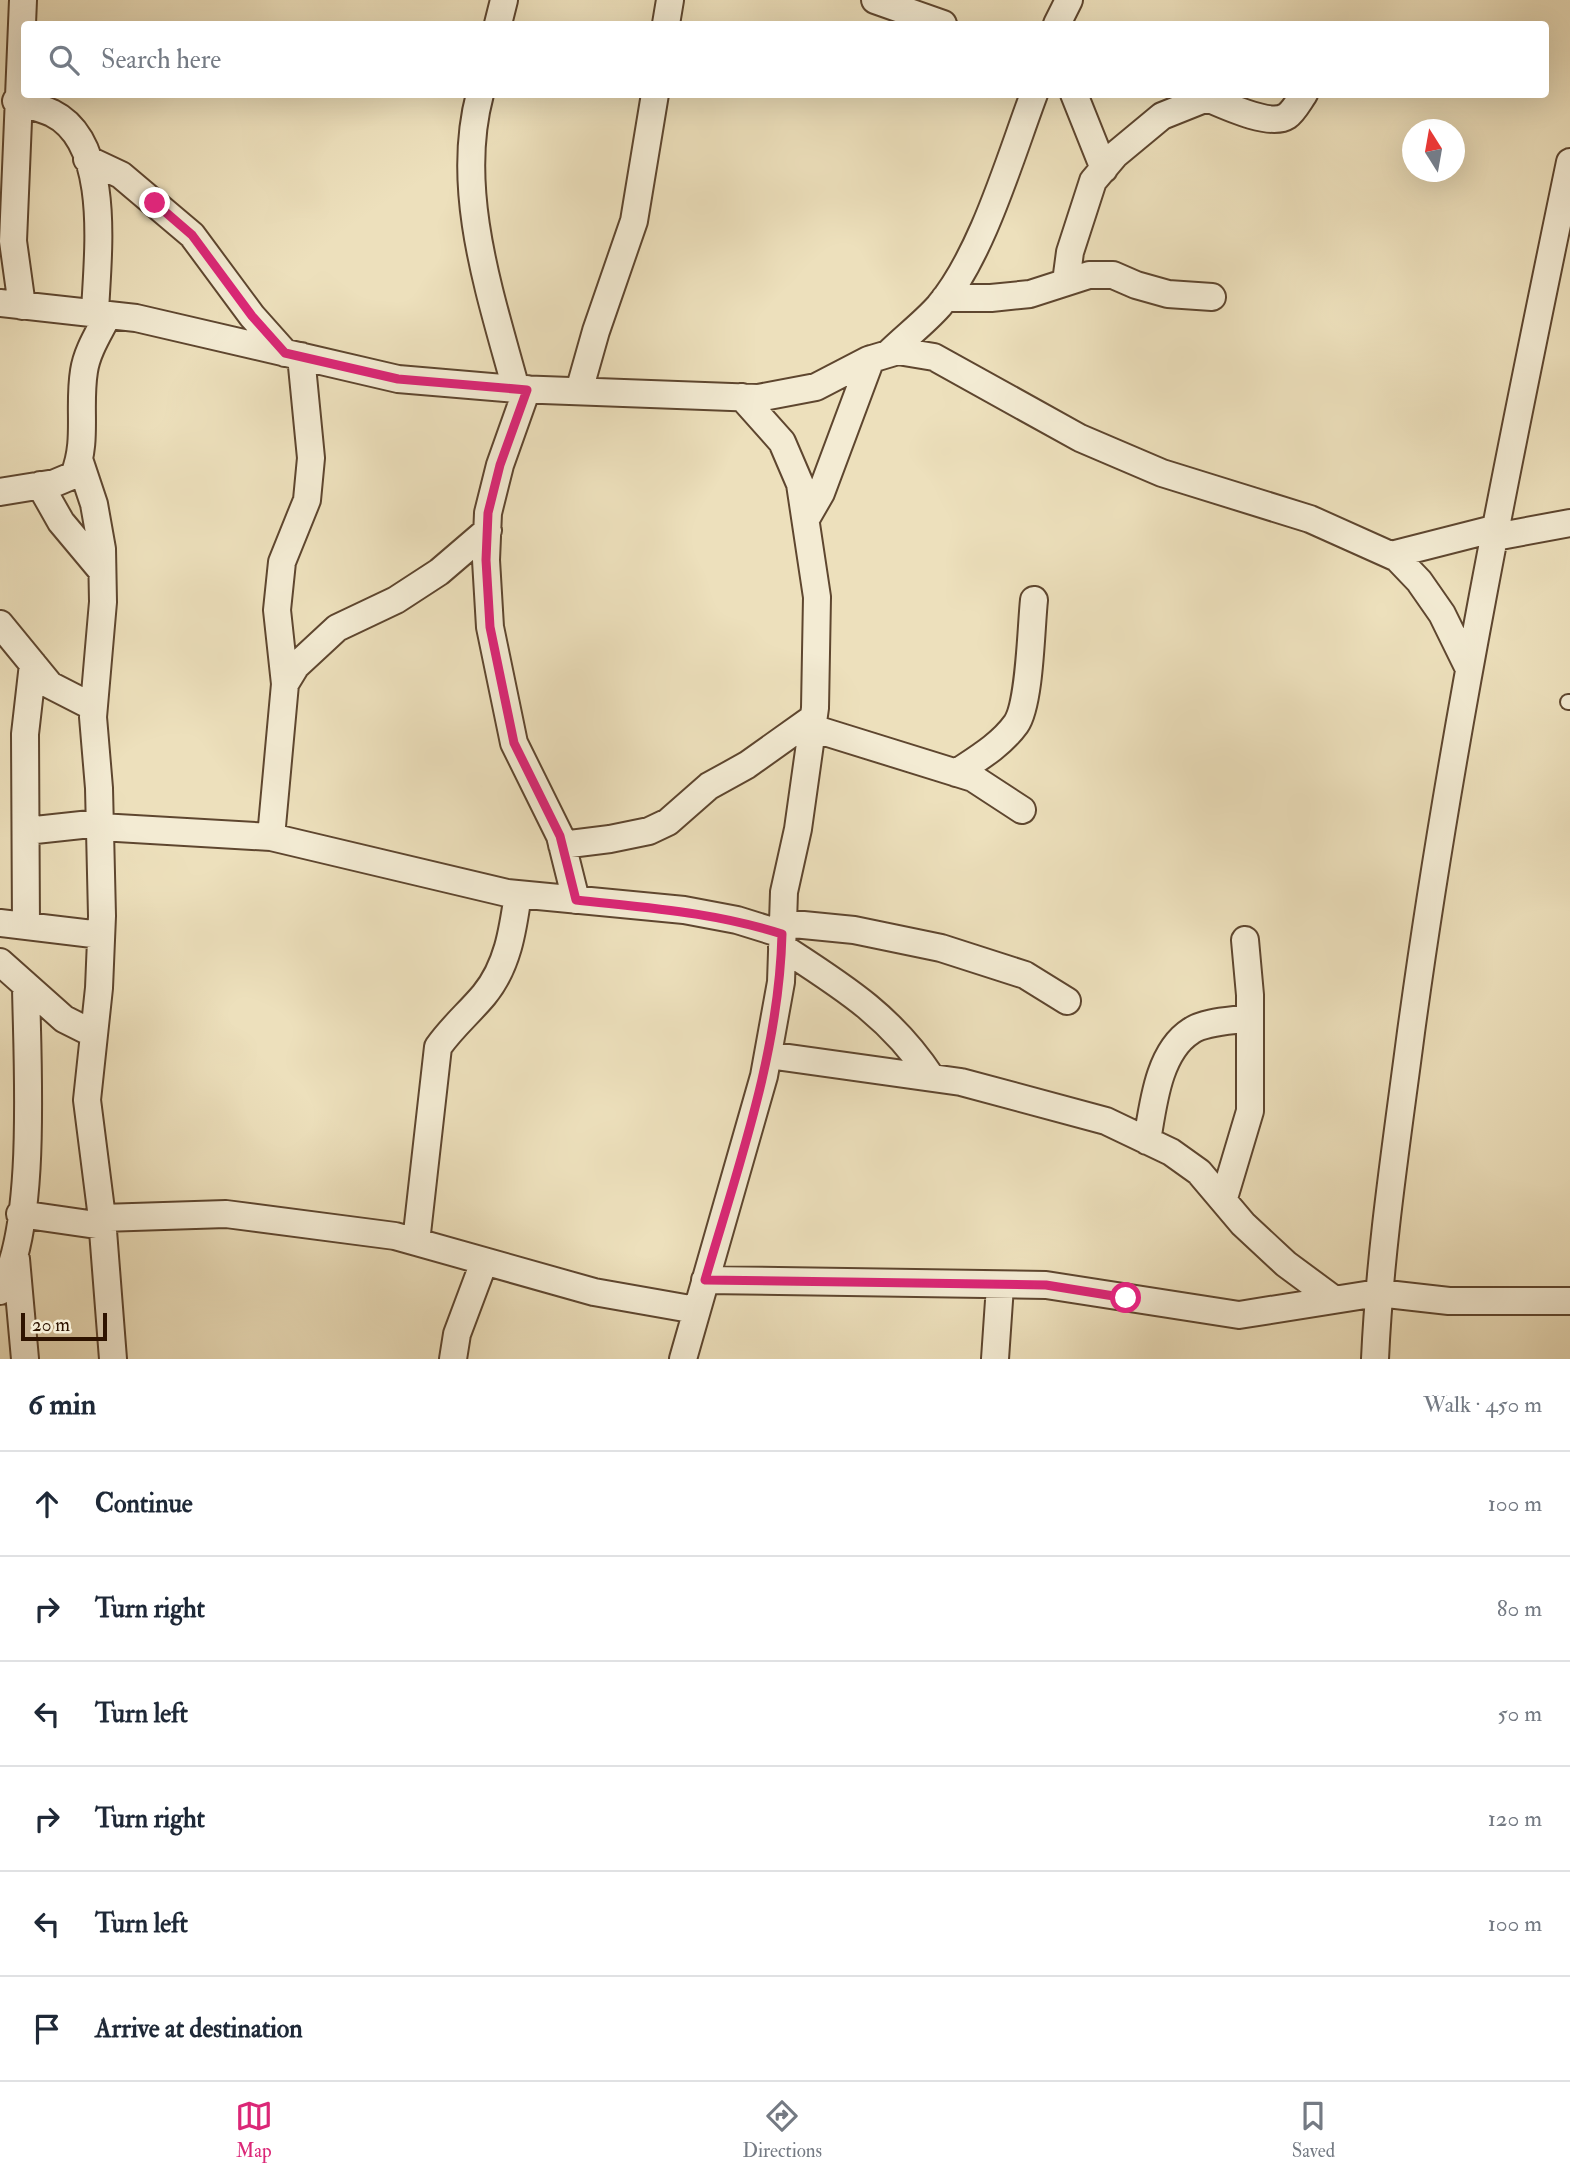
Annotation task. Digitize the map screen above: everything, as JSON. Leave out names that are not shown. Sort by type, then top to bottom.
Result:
[{"type":"street","points":[[22,21],[23,0]]},
{"type":"street","points":[[499,21],[504,0]]},
{"type":"street","points":[[666,21],[670,0]]},
{"type":"street","points":[[875,0],[934,21]]},
{"type":"street","points":[[1058,21],[1069,0]]},
{"type":"street","points":[[21,29],[16,101],[11,305],[136,318],[398,379],[521,389],[758,398],[816,387],[879,357],[898,351],[933,357],[1027,411],[1127,458],[1163,473],[1310,519],[1391,555],[1419,581],[1442,614],[1469,669]]},
{"type":"street","points":[[479,98],[475,112],[472,197],[491,297],[521,389],[488,513],[490,627],[514,743],[562,845],[576,900]]},
{"type":"street","points":[[579,391],[596,331],[634,221],[654,98]]},
{"type":"street","points":[[806,519],[821,493],[879,357],[945,298],[976,246],[1032,98]]},
{"type":"street","points":[[1076,98],[1104,169]]},
{"type":"street","points":[[1066,282],[1070,252],[1093,181],[1162,116],[1199,98]]},
{"type":"street","points":[[1208,98],[1253,115],[1279,120],[1289,115],[1301,98]]},
{"type":"street","points":[[0,492],[40,485],[74,475],[83,453],[81,413],[84,370],[102,314],[99,207],[94,173],[71,128],[53,113],[16,101]]},
{"type":"street","points":[[87,159],[121,175],[192,235],[252,316],[293,354],[312,458],[307,499],[282,562],[277,610],[285,684],[271,837]]},
{"type":"street","points":[[1375,1359],[1378,1293],[1423,943],[1469,669],[1517,411],[1570,162]]},
{"type":"street","points":[[945,298],[990,298],[1030,294],[1089,275],[1113,275],[1168,294],[1212,297]]},
{"type":"street","points":[[683,1359],[768,1055],[780,982],[784,892],[798,829],[813,723],[817,597],[800,484],[782,442],[742,397]]},
{"type":"street","points":[[79,462],[94,504],[102,572],[103,602],[93,707],[100,825],[101,935],[87,1100],[102,1222],[113,1359]]},
{"type":"street","points":[[40,485],[61,522],[102,572]]},
{"type":"street","points":[[1391,555],[1496,533],[1570,523]]},
{"type":"street","points":[[285,684],[296,666],[337,628],[407,593],[439,572],[488,530]]},
{"type":"street","points":[[956,773],[990,750],[1017,723],[1023,705],[1034,600]]},
{"type":"street","points":[[0,624],[50,685],[93,707]]},
{"type":"street","points":[[33,664],[25,734],[26,831],[13,925],[101,935]]},
{"type":"street","points":[[813,723],[973,778],[1022,810]]},
{"type":"street","points":[[562,845],[649,831],[668,822],[709,786],[813,723]]},
{"type":"street","points":[[26,831],[100,825],[271,837],[517,894],[684,910],[737,920],[782,935],[882,1016],[916,1055],[930,1077]]},
{"type":"street","points":[[416,1242],[438,1047],[456,1021],[485,994],[502,965],[512,937],[517,894]]},
{"type":"street","points":[[782,935],[854,930],[942,948],[1024,975],[1067,1001]]},
{"type":"street","points":[[1224,1198],[1250,1111],[1250,1018],[1245,940]]},
{"type":"street","points":[[0,962],[64,1019],[94,1034]]},
{"type":"street","points":[[0,1291],[13,1261],[27,1149],[26,986]]},
{"type":"street","points":[[1147,1141],[1156,1095],[1166,1063],[1178,1042],[1192,1029],[1250,1018]]},
{"type":"street","points":[[768,1055],[961,1082],[1106,1121],[1147,1141],[1199,1172],[1224,1198],[1243,1224],[1286,1264],[1332,1298]]},
{"type":"street","points":[[20,1213],[102,1222],[226,1214],[395,1236],[594,1292],[696,1310]]},
{"type":"street","points":[[15,1247],[25,1359]]},
{"type":"street","points":[[453,1359],[457,1334],[484,1262]]},
{"type":"street","points":[[705,1280],[1046,1285],[1239,1315],[1263,1313],[1332,1298],[1378,1293],[1449,1301],[1570,1301]]},
{"type":"street","points":[[995,1359],[1000,1286]]},
{"type":"route","points":[[155,203],[192,235],[252,316],[285,353],[398,379],[527,390],[500,465],[488,513],[486,560],[490,627],[514,743],[560,836],[576,900],[684,910],[737,920],[782,934],[780,982],[764,1076],[705,1280],[797,1280],[887,1285],[1046,1285],[1126,1298]]}]
